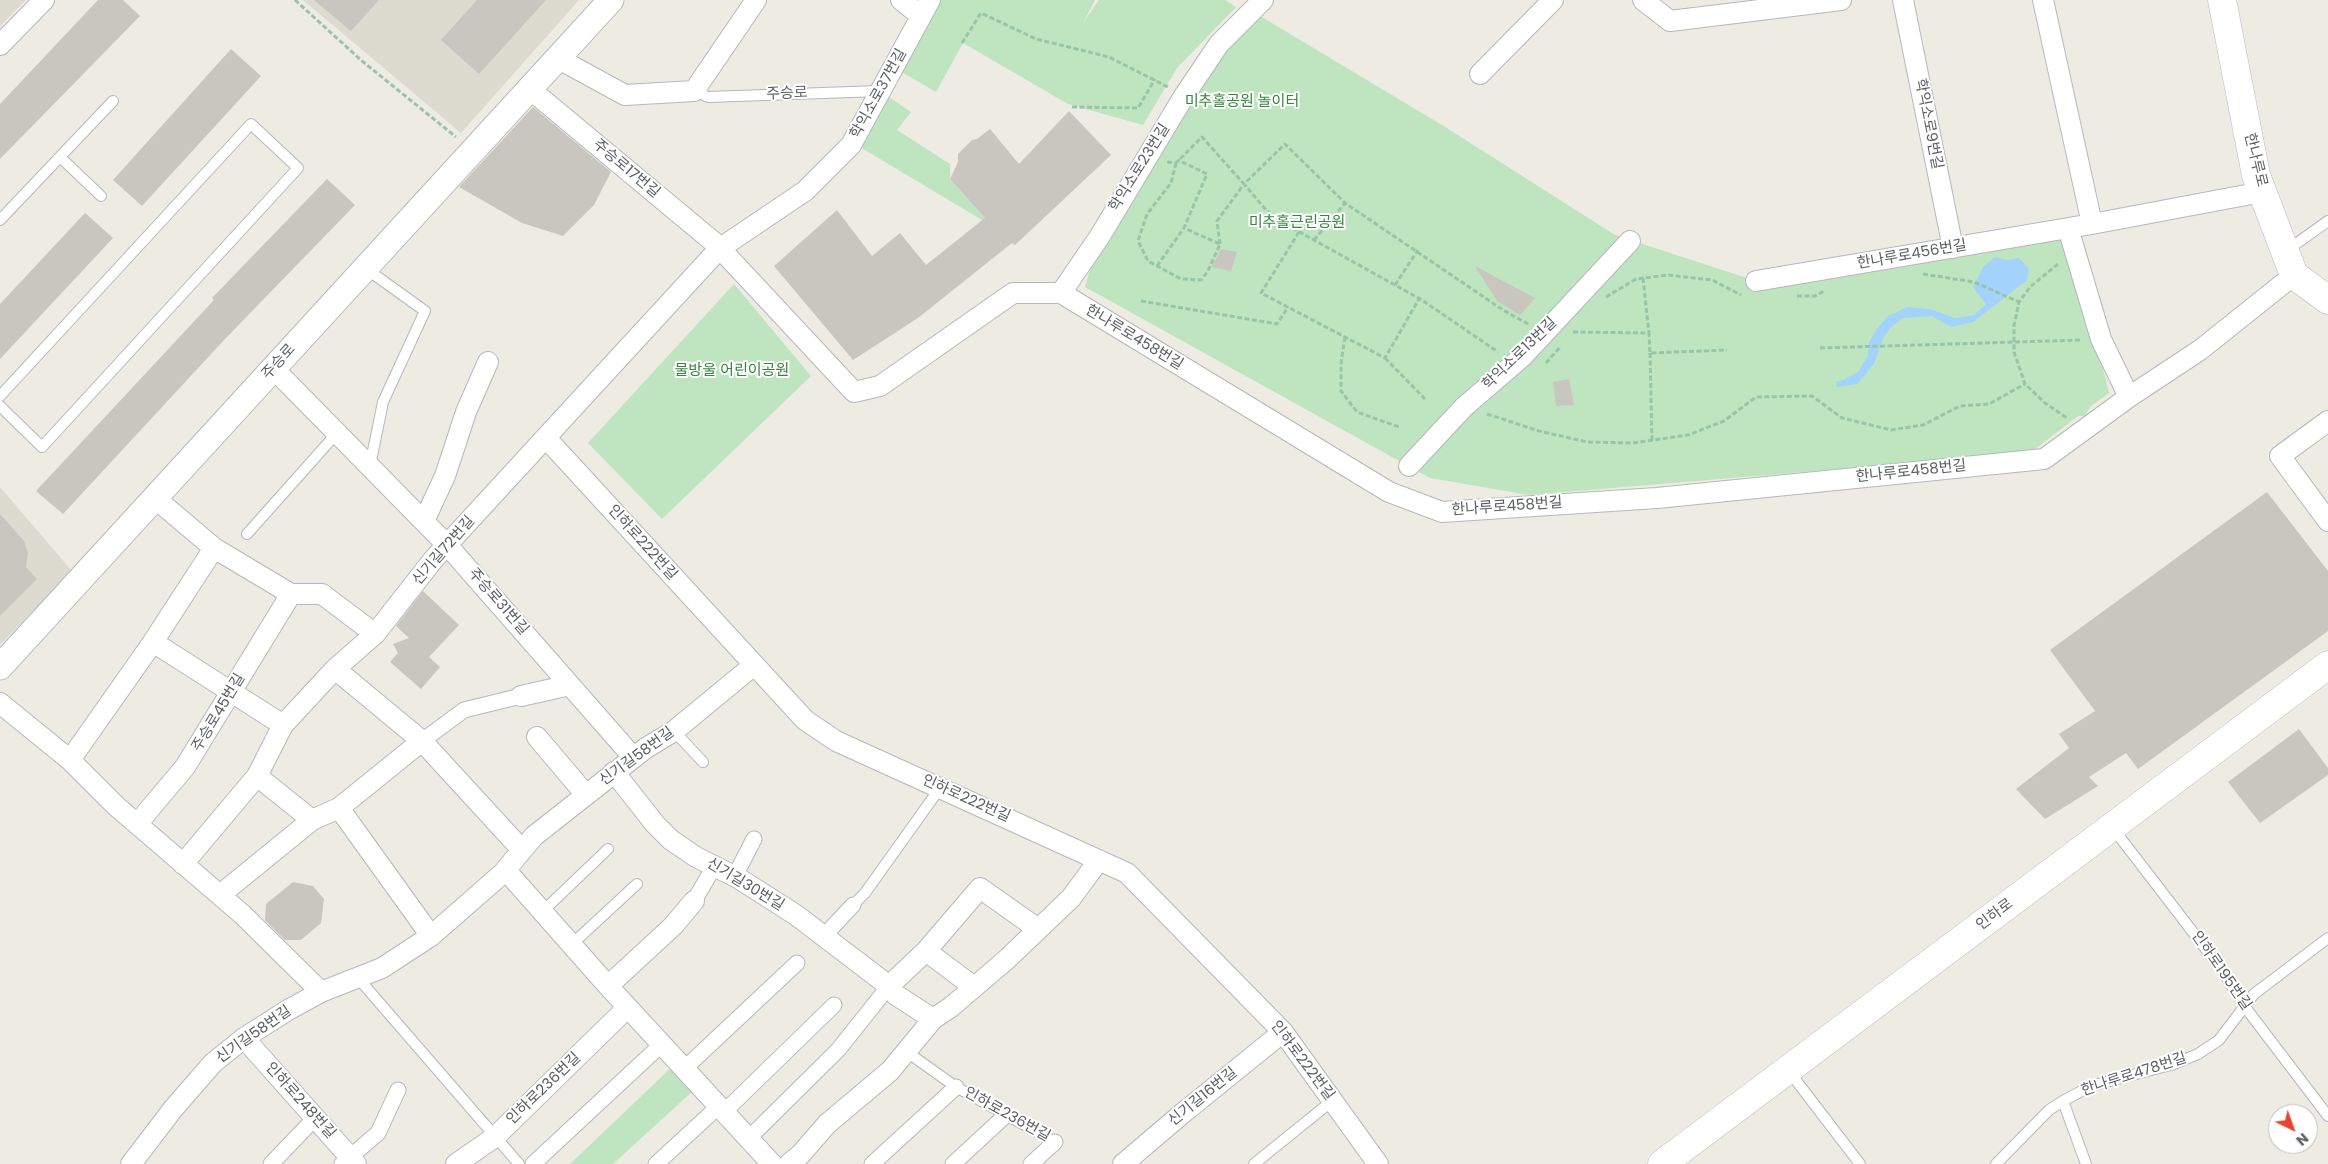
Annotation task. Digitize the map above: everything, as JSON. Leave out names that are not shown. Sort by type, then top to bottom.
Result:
[{"type":"main road","name":"한나루로","points":[[2222,0],[2256,175],[2289,264]]},
{"type":"main road","points":[[2289,264],[2328,300]]},
{"type":"main road","name":"인하로","points":[[1662,1164],[2328,665]]},
{"type":"street","points":[[0,45],[44,0]]},
{"type":"street","name":"주승로","points":[[0,667],[156,499],[365,268],[560,59],[612,0]]},
{"type":"street","points":[[694,91],[756,0]]},
{"type":"street","points":[[902,0],[925,8]]},
{"type":"street","name":"학익소로23번길","points":[[1061,293],[1100,236],[1184,96],[1218,44],[1263,0]]},
{"type":"street","points":[[1480,74],[1553,0]]},
{"type":"street","points":[[1643,0],[1670,21],[1841,0]]},
{"type":"street","name":"학익소로9번길","points":[[1903,0],[1953,248]]},
{"type":"street","points":[[2043,0],[2092,224]]},
{"type":"street","name":"학익소로37번길","points":[[719,248],[805,191],[851,145],[925,8]]},
{"type":"street","name":"주승로","points":[[560,59],[625,95],[694,91]]},
{"type":"street","name":"주승로17번길","points":[[531,90],[719,248]]},
{"type":"street","name":"한나루로456번길","points":[[1756,281],[2092,224],[2262,192]]},
{"type":"street","points":[[2068,228],[2101,339],[2129,397]]},
{"type":"street","name":"학익소로13번길","points":[[1410,466],[1464,407],[1515,363],[1630,241]]},
{"type":"street","points":[[719,248],[854,392],[880,386],[1013,294],[1061,293]]},
{"type":"street","name":"신기길72번길","points":[[183,864],[257,776],[283,725],[335,669],[375,634],[433,560],[448,546],[719,248]]},
{"type":"street","name":"한나루로458번길","points":[[1061,293],[1389,492],[1442,512],[1657,498],[2044,459],[2129,397],[2200,350],[2289,264]]},
{"type":"street","points":[[424,521],[445,476],[466,412],[488,362]]},
{"type":"street","name":"주승로31번길","points":[[273,368],[448,546],[633,757]]},
{"type":"street","points":[[2328,421],[2280,456],[2328,521]]},
{"type":"street","name":"인하로222번길","points":[[546,438],[805,720],[836,741],[1127,873],[1283,1032],[1378,1164]]},
{"type":"street","points":[[156,499],[214,548],[291,594],[322,594],[375,634]]},
{"type":"street","points":[[70,760],[153,642],[214,548]]},
{"type":"street","name":"주승로45번길","points":[[136,824],[185,767],[291,594]]},
{"type":"street","points":[[153,642],[230,693],[283,725]]},
{"type":"street","name":"신기길58번길","points":[[135,1162],[173,1109],[213,1063],[244,1038],[321,992],[382,968],[431,936],[503,873],[534,836],[633,757],[674,731],[754,665]]},
{"type":"street","points":[[335,669],[422,741],[522,850]]},
{"type":"street","points":[[220,895],[312,820],[339,808],[422,741],[464,710],[570,685]]},
{"type":"street","points":[[0,703],[70,760],[136,824],[243,915],[321,992]]},
{"type":"street","points":[[537,737],[586,795]]},
{"type":"street","name":"신기길30번길","points":[[614,772],[655,824],[671,840],[696,857],[735,876],[796,915],[889,986],[896,995],[933,1019]]},
{"type":"street","points":[[257,776],[312,820]]},
{"type":"street","points":[[339,808],[431,936]]},
{"type":"street","points":[[735,876],[754,838]]},
{"type":"street","points":[[789,1164],[801,1154],[826,1124],[890,1071],[933,1019],[974,987],[1071,898],[1099,860]]},
{"type":"street","points":[[608,986],[673,926],[694,901],[715,865]]},
{"type":"street","points":[[503,873],[510,875],[627,1008],[772,1164]]},
{"type":"street","points":[[748,1138],[838,1050],[889,986],[926,951],[980,888],[1038,929]]},
{"type":"street","points":[[824,936],[853,905]]},
{"type":"street","points":[[926,951],[974,987]]},
{"type":"street","points":[[684,1069],[796,963]]},
{"type":"street","points":[[656,1164],[721,1109],[834,1005]]},
{"type":"street","name":"인하로236번길","points":[[456,1164],[495,1137],[627,1008]]},
{"type":"street","name":"신기길16번길","points":[[1124,1164],[1183,1113],[1283,1032]]},
{"type":"street","name":"인하로248번길","points":[[244,1038],[315,1118],[349,1162]]},
{"type":"street","points":[[533,1164],[662,1044]]},
{"type":"street","points":[[872,1164],[956,1087]]},
{"type":"street","points":[[349,1162],[378,1133],[398,1090]]},
{"type":"street","points":[[953,1164],[1006,1115]]},
{"type":"street","points":[[271,1164],[315,1118]]},
{"type":"street","name":"인하로236번길","points":[[1031,1164],[1056,1142]]},
{"type":"lane","name":"주승로","points":[[694,91],[708,97],[880,90]]},
{"type":"lane","points":[[0,220],[113,101]]},
{"type":"lane","points":[[0,396],[251,124],[298,168],[42,447],[0,406]]},
{"type":"lane","points":[[60,157],[101,196]]},
{"type":"lane","points":[[2289,264],[2328,221]]},
{"type":"lane","points":[[365,268],[425,311],[383,402],[370,466]]},
{"type":"lane","points":[[247,534],[337,433]]},
{"type":"lane","points":[[674,731],[703,762]]},
{"type":"lane","points":[[853,905],[864,893],[940,788]]},
{"type":"lane","name":"인하로195번길","points":[[2112,827],[2222,970],[2245,1007],[2328,1116]]},
{"type":"lane","points":[[542,912],[608,849]]},
{"type":"lane","points":[[571,945],[637,884]]},
{"type":"lane","name":"한나루로478번길","points":[[1996,1164],[2049,1110],[2063,1101],[2091,1086],[2174,1064],[2198,1054],[2219,1040],[2254,994],[2328,938]]},
{"type":"lane","points":[[358,978],[518,1164]]},
{"type":"lane","name":"인하로236번길","points":[[907,1052],[956,1087],[1056,1142]]},
{"type":"lane","points":[[1788,1070],[1860,1164]]},
{"type":"lane","points":[[1257,1163],[1332,1101]]},
{"type":"lane","name":"한나루로478번길","points":[[2063,1101],[2086,1164]]},
{"type":"path","points":[[295,0],[362,61],[474,152]]},
{"type":"path","points":[[962,43],[981,13],[1036,39],[1109,57],[1155,79],[1184,96]]},
{"type":"path","points":[[1072,107],[1138,108],[1155,79]]},
{"type":"path","points":[[1544,333],[1503,310],[1418,250],[1345,202],[1285,144],[1244,184],[1217,221],[1220,244],[1208,271],[1201,280],[1181,279],[1148,261],[1138,241],[1147,214],[1171,183],[1177,162],[1202,137],[1244,184],[1266,210],[1299,232],[1419,299],[1515,363],[1518,368],[1539,370],[1559,350],[1563,341]]},
{"type":"path","points":[[1146,158],[1177,162],[1207,174],[1184,228],[1157,266]]},
{"type":"path","points":[[1314,240],[1345,202]]},
{"type":"path","points":[[1184,228],[1220,244]]},
{"type":"path","points":[[1299,232],[1261,293],[1384,358],[1424,399]]},
{"type":"path","points":[[1395,285],[1418,250]]},
{"type":"path","points":[[2068,419],[2045,403],[2025,384],[2014,352],[2014,326],[2018,302],[2030,288],[2052,268],[2076,254]]},
{"type":"path","points":[[1643,278],[1649,333],[1652,442]]},
{"type":"path","points":[[1974,282],[2018,302]]},
{"type":"path","points":[[1384,358],[1419,299]]},
{"type":"path","points":[[1141,301],[1277,324],[1288,307]]},
{"type":"path","points":[[1567,332],[1649,333]]},
{"type":"path","points":[[1345,337],[1341,363],[1341,391],[1357,412],[1399,427]]},
{"type":"path","points":[[1820,348],[2101,339]]},
{"type":"path","points":[[1650,353],[1727,350]]},
{"type":"path","points":[[1464,407],[1539,431],[1587,442],[1652,442],[1688,435],[1724,421],[1756,397],[1812,396],[1842,418],[1891,430],[1923,425],[1960,406],[1989,404],[2025,384]]},
{"type":"shaded area","points":[[0,0],[26,0],[0,26]]},
{"type":"shaded area","points":[[303,0],[579,0],[461,133]]},
{"type":"shaded area","points":[[0,487],[72,571],[0,645]]},
{"type":"green space","points":[[938,0],[1095,0],[1083,23],[1099,0],[1225,0],[1236,7],[1177,68],[1143,125],[1068,104],[963,43],[936,92],[893,67]]},
{"type":"green space","name":"미추홀근린공원","points":[[1260,16],[1442,125],[1615,235],[1756,281],[2068,228],[2109,393],[2090,407],[2085,416],[2078,416],[2030,453],[1529,495],[1430,478],[1085,287],[1100,236],[1221,55]]},
{"type":"green space","points":[[880,91],[911,112],[897,130],[950,164],[950,179],[992,226],[855,144]]},
{"type":"green space","name":"물방울 어린이공원","points":[[734,284],[811,376],[662,519],[588,443]]},
{"type":"green space","points":[[673,1066],[695,1089],[613,1164],[570,1164]]},
{"type":"water","points":[[1995,257],[2007,260],[2019,258],[2029,269],[2027,280],[1973,322],[1951,327],[1932,316],[1903,318],[1892,326],[1883,338],[1874,364],[1857,384],[1837,387],[1836,382],[1858,372],[1868,355],[1869,342],[1888,316],[1907,307],[1930,309],[1955,318],[1974,315],[1986,304],[1973,287],[1983,267]]},
{"type":"building","points":[[98,0],[123,0],[140,16],[0,159],[0,104]]},
{"type":"building","points":[[314,0],[379,0],[351,31]]},
{"type":"building","points":[[477,0],[546,0],[479,74],[441,40]]},
{"type":"building","points":[[231,49],[261,76],[142,206],[113,180]]},
{"type":"building","points":[[533,107],[611,172],[594,205],[563,236],[522,223],[459,187]]},
{"type":"building","points":[[1069,111],[1111,155],[1015,245],[1012,243],[918,318],[853,360],[774,266],[837,210],[872,256],[900,233],[926,265],[985,218],[950,179],[958,162],[958,154],[972,140],[977,139],[990,129],[1019,164]]},
{"type":"building","points":[[327,179],[355,205],[225,339],[63,514],[36,491],[214,300],[212,298]]},
{"type":"building","points":[[85,213],[113,238],[0,359],[0,304]]},
{"type":"building","points":[[1221,249],[1237,252],[1231,271],[1212,267]]},
{"type":"building","points":[[1475,266],[1535,298],[1520,315],[1497,301]]},
{"type":"building","points":[[1569,379],[1574,405],[1556,406],[1553,382]]},
{"type":"building","points":[[2267,492],[2328,571],[2328,631],[2138,769],[2126,753],[2089,777],[2098,786],[2045,819],[2016,789],[2069,748],[2059,734],[2095,711],[2050,650]]},
{"type":"building","points":[[0,514],[24,541],[28,553],[26,567],[37,579],[0,616]]},
{"type":"building","points":[[423,591],[459,625],[429,657],[440,667],[421,689],[390,662],[398,653],[393,644],[409,638],[396,626]]},
{"type":"building","points":[[2299,729],[2328,768],[2328,775],[2260,823],[2228,782]]},
{"type":"building","points":[[293,882],[313,886],[324,899],[321,923],[301,940],[285,940],[265,920],[266,904]]},
{"type":"park label","name":"미추홀공원 놀이터","points":[[1242,102]]}]
